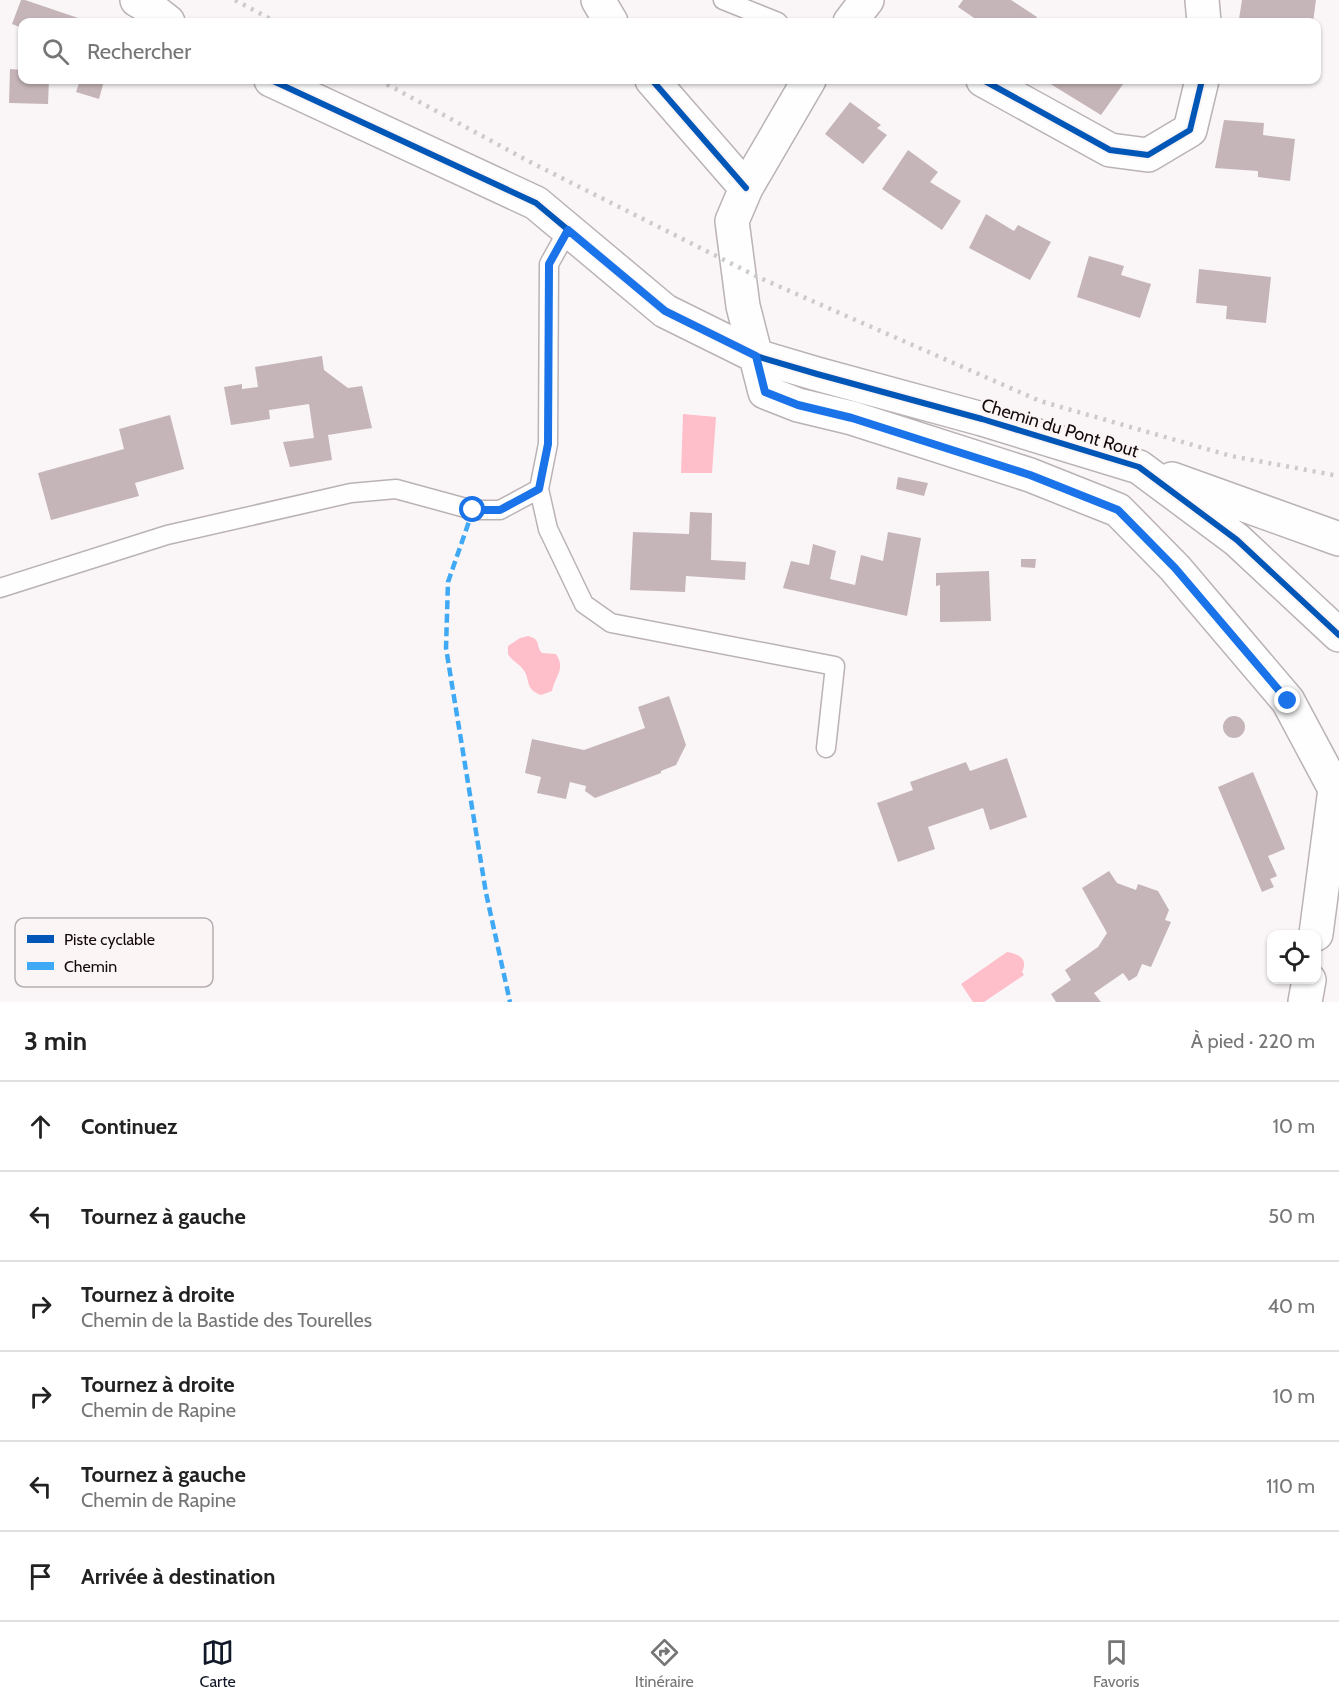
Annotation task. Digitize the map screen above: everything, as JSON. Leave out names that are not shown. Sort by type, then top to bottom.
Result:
[{"type":"street","points":[[137,0],[163,18]]},
{"type":"street","points":[[598,0],[609,18]]},
{"type":"street","points":[[1202,0],[1204,18]]},
{"type":"street","name":"Chemin du Pont Rout","points":[[280,84],[536,203],[665,311],[756,356],[817,375],[982,419],[1139,467],[1237,540],[1339,635]]},
{"type":"street","points":[[655,84],[746,188]]},
{"type":"street","points":[[807,84],[746,188],[732,221],[743,306],[765,392],[798,405],[852,418],[1030,475],[1118,510],[1175,568],[1288,701],[1335,789],[1317,930]]},
{"type":"street","points":[[990,84],[1110,150],[1148,155],[1190,130],[1201,84]]},
{"type":"street","points":[[1139,467],[1339,539]]},
{"type":"street","points":[[1305,1002],[1308,984]]},
{"type":"lane","points":[[723,0],[768,18]]},
{"type":"lane","points":[[568,230],[549,264],[548,444],[539,489],[548,529],[584,604],[611,623],[835,666],[826,748]]},
{"type":"lane","points":[[0,588],[167,535],[351,493],[396,489],[473,510],[500,510],[539,489]]},
{"type":"shaded area","points":[[683,414],[716,417],[712,473],[681,473]]},
{"type":"shaded area","points":[[528,636],[537,641],[542,653],[556,654],[559,659],[560,668],[552,691],[541,695],[532,690],[525,672],[508,654],[508,646]]},
{"type":"shaded area","points":[[1007,952],[1021,957],[1024,963],[1022,972],[1024,975],[984,1002],[973,1002],[961,984]]},
{"type":"building","points":[[21,0],[78,18],[18,18],[18,26],[12,24]]},
{"type":"building","points":[[963,0],[1011,0],[1037,17],[974,18],[958,7]]},
{"type":"building","points":[[1242,0],[1316,0],[1314,18],[1239,18]]},
{"type":"building","points":[[10,69],[18,70],[18,84],[49,84],[48,104],[9,103]]},
{"type":"building","points":[[79,84],[103,84],[99,99],[76,92]]},
{"type":"building","points":[[1051,84],[1123,84],[1101,115]]},
{"type":"building","points":[[850,102],[881,125],[877,128],[887,135],[863,164],[825,134]]},
{"type":"building","points":[[1224,120],[1264,123],[1263,135],[1295,139],[1290,181],[1258,177],[1258,171],[1215,168]]},
{"type":"building","points":[[908,150],[938,172],[930,182],[961,201],[942,230],[882,189]]},
{"type":"building","points":[[986,214],[1014,231],[1018,225],[1051,242],[1030,280],[969,248]]},
{"type":"building","points":[[1089,256],[1124,266],[1121,275],[1151,284],[1140,318],[1077,297]]},
{"type":"building","points":[[1199,269],[1271,277],[1266,323],[1226,319],[1227,306],[1196,303]]},
{"type":"building","points":[[322,356],[324,370],[348,388],[362,386],[372,428],[328,435],[332,460],[290,467],[283,442],[314,438],[309,404],[269,410],[270,419],[231,425],[224,387],[242,384],[242,389],[258,387],[255,367]]},
{"type":"building","points":[[170,415],[184,469],[135,483],[139,496],[51,520],[38,473],[124,449],[119,429]]},
{"type":"building","points":[[898,477],[928,483],[924,496],[896,489]]},
{"type":"building","points":[[690,512],[712,513],[711,560],[746,562],[745,580],[686,576],[685,592],[630,590],[633,532],[689,534]]},
{"type":"building","points":[[888,532],[921,538],[907,616],[783,588],[791,561],[809,565],[813,544],[836,551],[830,579],[855,585],[861,555],[883,561]]},
{"type":"building","points":[[1021,559],[1036,559],[1035,568],[1021,567]]},
{"type":"building","points":[[989,571],[991,621],[940,622],[940,585],[936,586],[936,573]]},
{"type":"building","points":[[669,696],[686,745],[676,765],[595,798],[585,791],[586,786],[570,782],[566,799],[537,793],[541,777],[525,773],[532,739],[584,750],[645,728],[638,707]]},
{"type":"building","points":[[1234,716],[1244,723],[1245,727],[1238,737],[1234,738],[1224,731],[1223,727],[1230,717]]},
{"type":"building","points":[[1007,758],[1027,817],[990,830],[983,808],[928,827],[935,849],[898,862],[877,803],[913,790],[910,782],[966,762],[970,771]]},
{"type":"building","points":[[1253,772],[1285,849],[1268,856],[1277,876],[1270,879],[1274,887],[1262,892],[1218,787]]},
{"type":"building","points":[[1109,871],[1117,883],[1136,890],[1138,884],[1158,891],[1169,910],[1165,920],[1171,922],[1151,967],[1142,964],[1137,976],[1129,981],[1123,973],[1094,993],[1101,1002],[1056,1002],[1051,994],[1071,980],[1065,970],[1098,947],[1107,933],[1082,888]]},
{"type":"railway","points":[[235,0],[269,18]]},
{"type":"railway","points":[[386,84],[532,163],[760,278],[1040,401],[1231,456],[1339,476]]},
{"type":"marked path","points":[[473,510],[448,582],[446,648],[486,893],[510,1002]]},
{"type":"cycle path","points":[[280,84],[536,203],[665,311],[756,356],[982,419],[1139,467],[1237,540],[1339,635]]},
{"type":"cycle path","points":[[655,84],[746,188]]},
{"type":"cycle path","points":[[990,84],[1110,150],[1148,155],[1190,130],[1201,84]]},
{"type":"route","points":[[473,510],[500,510],[539,489],[548,444],[549,264],[568,230],[665,311],[756,356],[765,392],[798,405],[852,418],[1030,475],[1118,510],[1175,568],[1288,701]]}]
